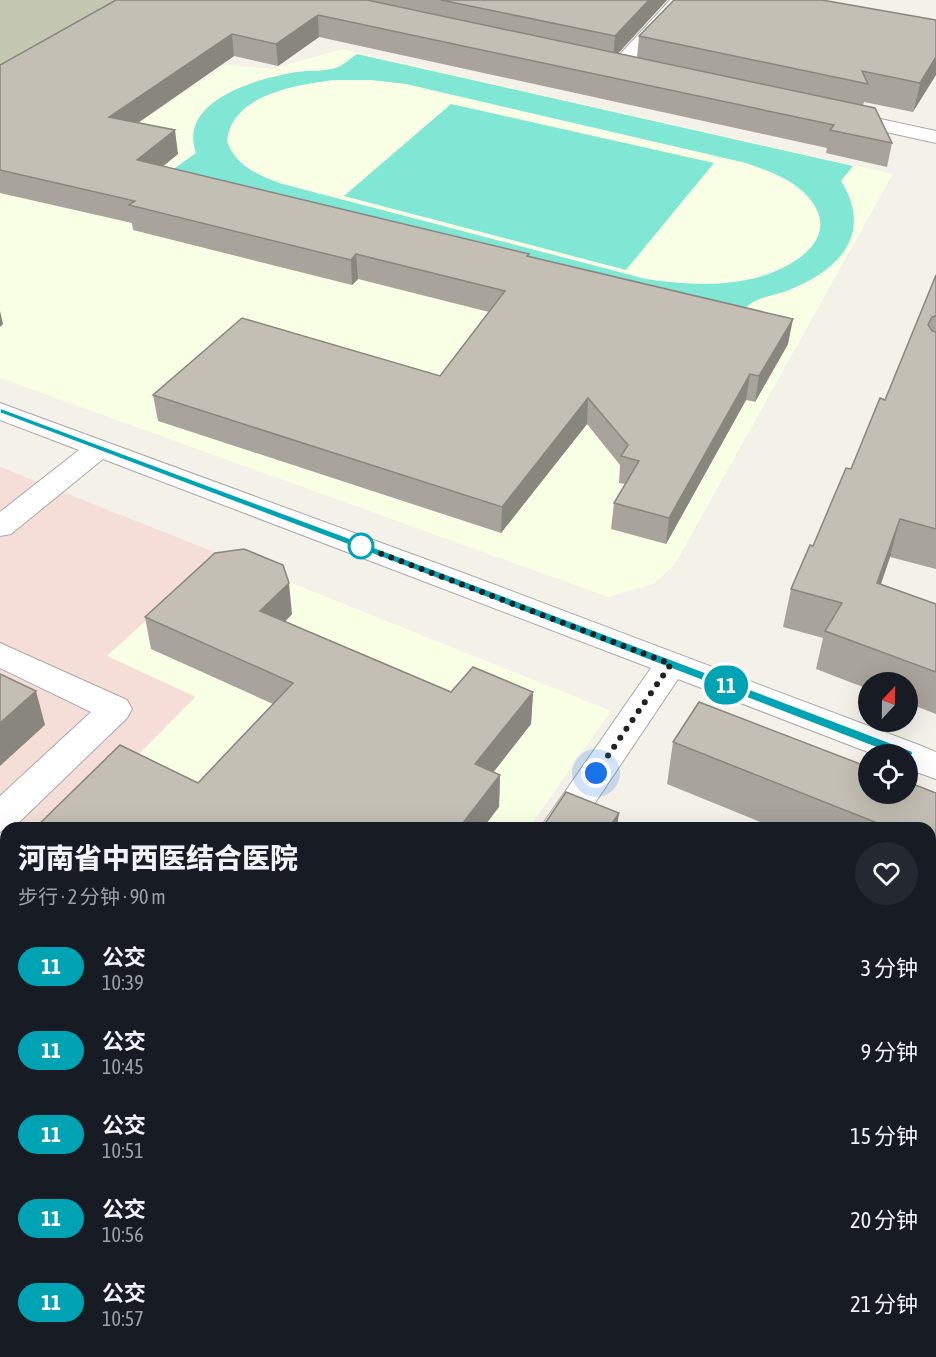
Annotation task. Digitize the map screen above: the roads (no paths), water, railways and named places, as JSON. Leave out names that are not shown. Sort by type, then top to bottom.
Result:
[{"type":"street","points":[[618,68],[680,0]]},
{"type":"street","points":[[595,63],[641,73]]},
{"type":"street","points":[[822,112],[936,136]]},
{"type":"street","points":[[0,411],[878,744]]},
{"type":"street","points":[[0,527],[100,448]]},
{"type":"street","points":[[0,654],[115,709],[0,818]]},
{"type":"street","points":[[562,822],[671,664]]},
{"type":"street","points":[[918,759],[936,766]]}]
